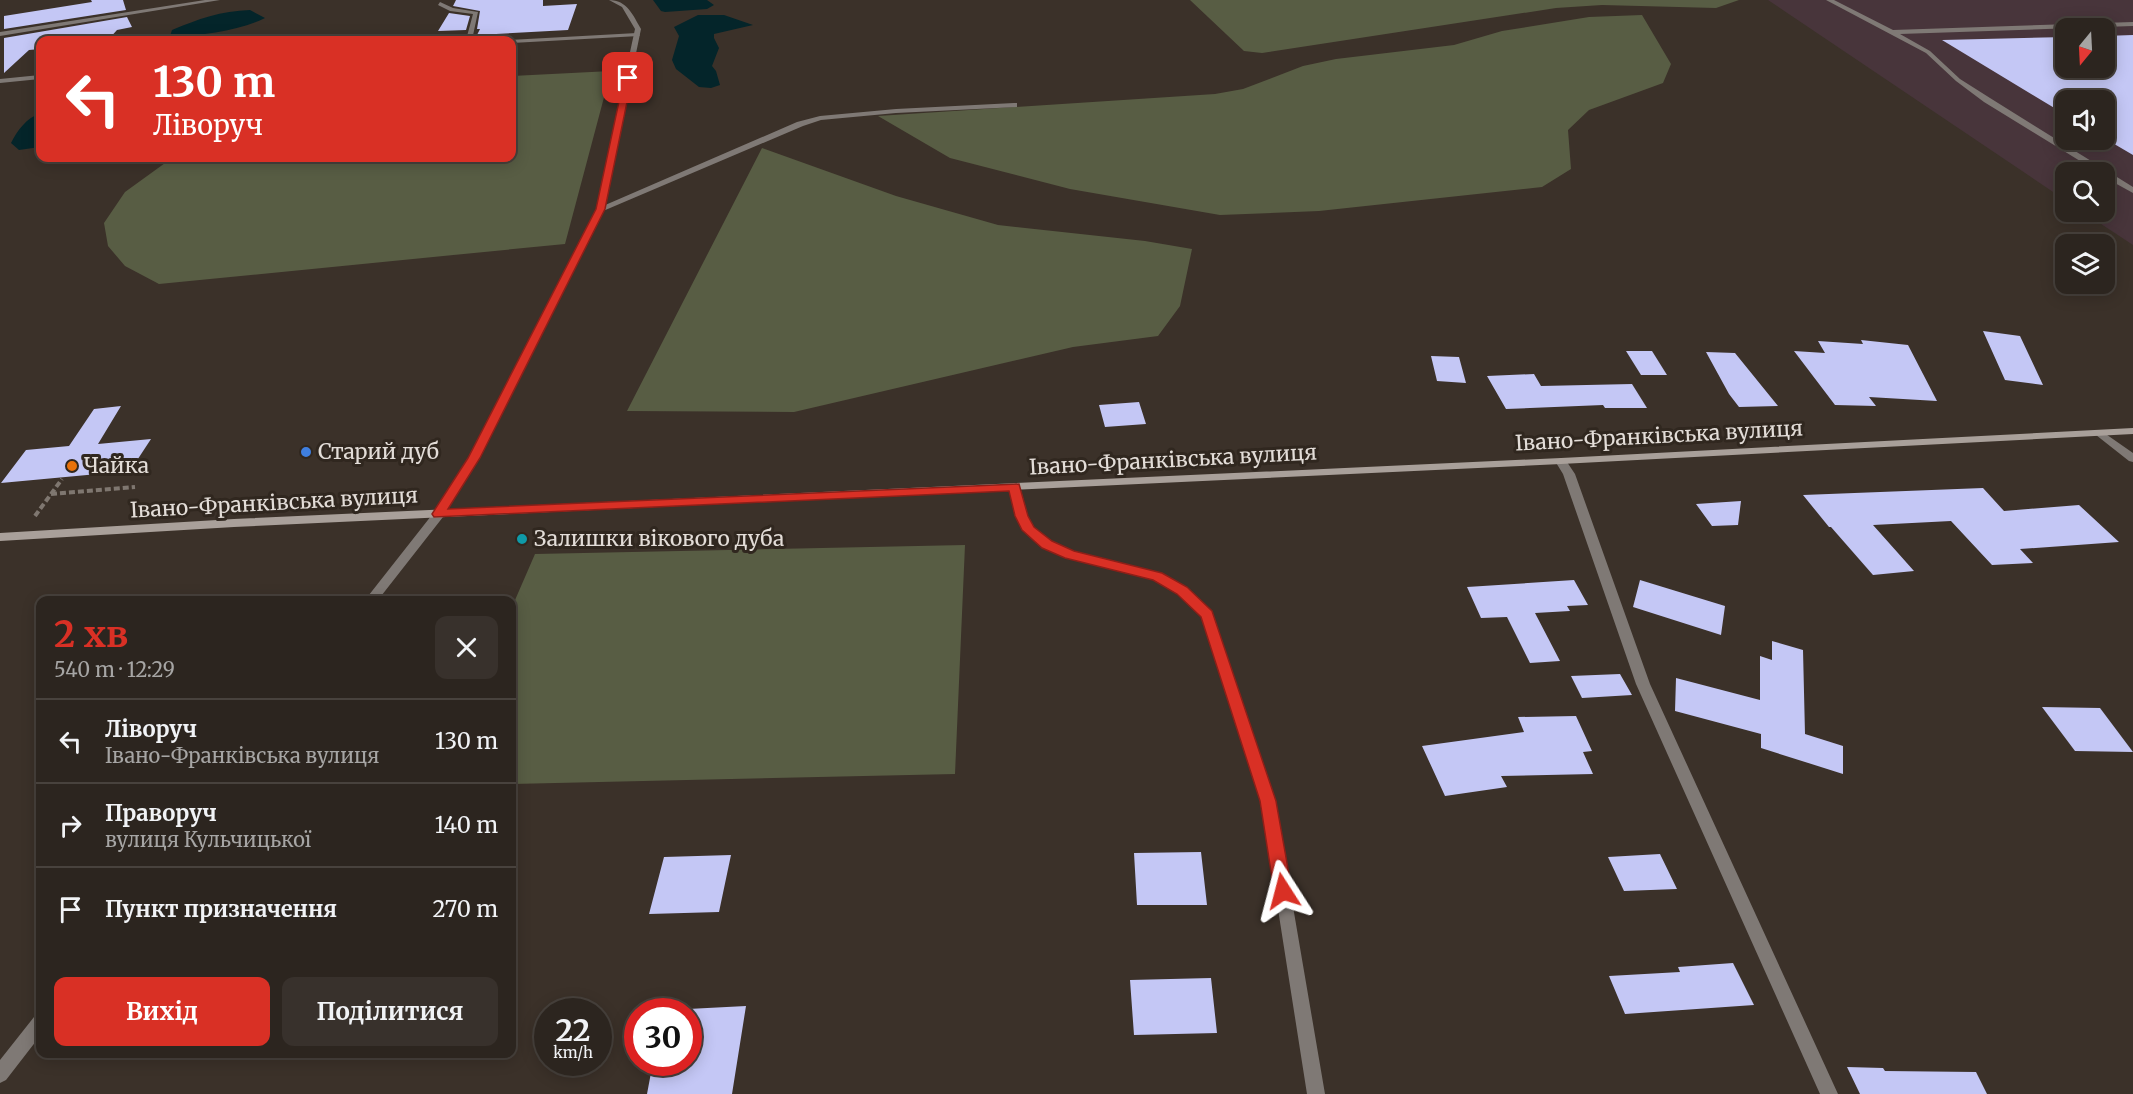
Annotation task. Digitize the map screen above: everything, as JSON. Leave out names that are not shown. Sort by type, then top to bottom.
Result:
[{"type":"main road","name":"Івано-Франківська вулиця","points":[[0,537],[2133,431]]},
{"type":"street","points":[[0,34],[217,0]]},
{"type":"street","points":[[374,596],[438,514],[474,458],[600,209],[638,29],[624,6],[612,0]]},
{"type":"street","points":[[1829,0],[1928,52],[1958,80],[2086,162]]},
{"type":"street","points":[[440,4],[452,10],[476,13],[470,36]]},
{"type":"street","points":[[1892,33],[2133,24]]},
{"type":"street","points":[[516,41],[637,35]]},
{"type":"street","points":[[0,81],[36,77]]},
{"type":"street","points":[[600,209],[800,124],[820,118],[896,111],[1014,105]]},
{"type":"street","points":[[2115,180],[2133,191]]},
{"type":"street","points":[[2100,433],[2133,459]]},
{"type":"street","points":[[1561,461],[1569,474],[1643,684],[1829,1094]]},
{"type":"street","points":[[1014,487],[1022,516],[1029,530],[1047,545],[1070,555],[1157,576],[1182,590],[1207,615],[1268,801],[1316,1094]]},
{"type":"street","points":[[0,1074],[36,1028]]},
{"type":"path","points":[[31,521],[62,479]]},
{"type":"path","points":[[51,494],[135,487]]},
{"type":"shaded area","points":[[1768,0],[2133,0],[2133,245],[2098,222],[2115,222],[2115,162],[2055,162],[2055,193]]},
{"type":"green space","points":[[1190,0],[1739,0],[1716,8],[1602,5],[1556,8],[1262,53],[1244,51]]},
{"type":"green space","points":[[1642,15],[1671,64],[1663,83],[1589,110],[1568,130],[1571,169],[1542,187],[1319,211],[1220,215],[1070,189],[950,158],[878,116],[1215,94],[1243,89],[1303,66],[1336,59],[1454,45],[1502,31],[1589,17]]},
{"type":"green space","points":[[611,71],[565,244],[159,284],[125,266],[108,246],[104,223],[125,192],[166,162],[516,162],[516,76]]},
{"type":"green space","points":[[762,148],[896,196],[998,225],[1145,241],[1192,249],[1180,306],[1158,336],[1073,347],[794,412],[627,411]]},
{"type":"green space","points":[[965,545],[955,774],[516,784],[516,598],[535,554]]},
{"type":"water","points":[[653,0],[707,0],[714,5],[707,9],[665,12],[661,11]]},
{"type":"water","points":[[250,10],[265,18],[218,32],[170,36],[172,30],[200,19]]},
{"type":"water","points":[[698,15],[724,15],[753,25],[714,34],[719,48],[712,66],[720,85],[711,88],[699,87],[676,69],[672,60],[679,36],[674,27]]},
{"type":"water","points":[[35,116],[36,148],[19,150],[11,143],[13,138],[27,121]]},
{"type":"building","points":[[91,0],[123,0],[126,10],[4,29],[4,16],[92,2]]},
{"type":"building","points":[[456,0],[543,0],[543,6],[577,4],[568,30],[477,35],[480,29],[477,29],[480,11],[453,6]]},
{"type":"building","points":[[449,13],[470,16],[466,30],[438,31]]},
{"type":"building","points":[[127,17],[132,27],[117,30],[112,36],[36,36],[36,49],[29,50],[4,73],[4,38]]},
{"type":"building","points":[[2133,35],[2133,155],[2115,144],[2115,90],[2055,90],[2055,108],[1942,40],[2055,37],[2055,78],[2115,78],[2115,36]]},
{"type":"building","points":[[1983,331],[2020,336],[2043,385],[2005,380]]},
{"type":"building","points":[[1861,340],[1908,345],[1937,401],[1869,397],[1876,406],[1835,405],[1794,351],[1825,353],[1818,341],[1863,344]]},
{"type":"building","points":[[1626,351],[1652,351],[1667,375],[1641,375]]},
{"type":"building","points":[[1706,352],[1735,353],[1778,406],[1739,407],[1729,394]]},
{"type":"building","points":[[1431,356],[1459,357],[1466,383],[1437,381]]},
{"type":"building","points":[[1534,374],[1541,386],[1632,384],[1647,408],[1605,408],[1603,405],[1506,409],[1487,376]]},
{"type":"building","points":[[1139,402],[1146,424],[1105,427],[1099,405]]},
{"type":"building","points":[[121,406],[98,444],[151,439],[130,471],[1,483],[26,450],[69,446],[94,409]]},
{"type":"building","points":[[1983,488],[2004,511],[2079,505],[2119,542],[2020,549],[2033,563],[1992,565],[1951,521],[1873,525],[1914,571],[1873,575],[1803,495]]},
{"type":"building","points":[[1741,501],[1738,525],[1712,526],[1696,504]]},
{"type":"building","points":[[1574,580],[1588,605],[1567,606],[1570,611],[1535,613],[1560,661],[1530,663],[1507,617],[1481,618],[1467,587]]},
{"type":"building","points":[[1640,580],[1725,606],[1721,635],[1633,607]]},
{"type":"building","points":[[1772,641],[1803,650],[1805,734],[1843,746],[1843,774],[1761,748],[1761,734],[1675,711],[1676,678],[1760,700],[1760,656],[1772,660]]},
{"type":"building","points":[[1620,674],[1632,695],[1582,698],[1571,676]]},
{"type":"building","points":[[2042,707],[2100,708],[2133,752],[2075,751]]},
{"type":"building","points":[[1576,716],[1592,751],[1583,752],[1593,774],[1501,776],[1507,787],[1445,796],[1422,746],[1524,732],[1518,717]]},
{"type":"building","points":[[1201,852],[1207,905],[1137,905],[1134,853]]},
{"type":"building","points":[[1660,854],[1677,889],[1624,891],[1608,857]]},
{"type":"building","points":[[731,855],[719,912],[649,914],[664,857]]},
{"type":"building","points":[[1733,963],[1754,1005],[1625,1014],[1609,976],[1680,972],[1678,967]]},
{"type":"building","points":[[1211,978],[1217,1033],[1134,1035],[1130,980]]},
{"type":"building","points":[[746,1006],[732,1094],[647,1094],[650,1076],[702,1076],[702,1008]]},
{"type":"building","points":[[1847,1067],[1883,1068],[1885,1071],[1976,1072],[1987,1094],[1860,1094]]},
{"type":"place","name":"Старий дуб","points":[[306,452]]},
{"type":"place","name":"Чайка","points":[[72,466]]},
{"type":"place","name":"Залишки вікового дуба","points":[[522,539]]},
{"type":"route","points":[[628,78],[600,209],[474,458],[438,514],[1014,487],[1022,516],[1029,530],[1047,545],[1070,555],[1157,576],[1182,590],[1207,615],[1268,801],[1283,891]]}]
